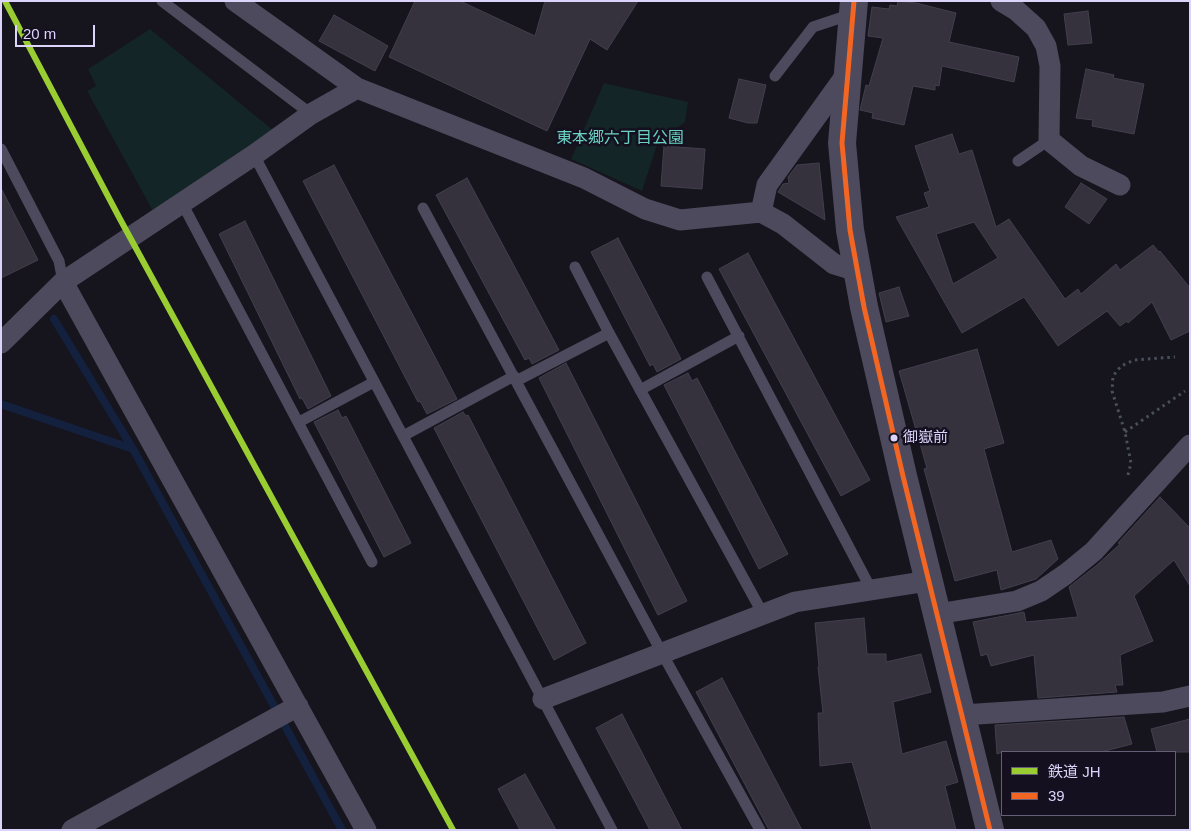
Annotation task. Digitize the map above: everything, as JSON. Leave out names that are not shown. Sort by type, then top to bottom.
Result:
[{"type":"street","points":[[235,1],[357,88],[584,178],[645,209],[680,220],[761,212],[783,224],[834,264],[857,271]]},
{"type":"street","points":[[1001,1],[1016,10],[1036,28],[1046,46],[1050,66],[1049,140],[1081,166],[1120,185]]},
{"type":"street","points":[[854,7],[842,143],[850,230],[868,326],[928,581],[990,830]]},
{"type":"street","points":[[761,212],[767,185],[849,71]]},
{"type":"street","points":[[1,343],[63,282],[254,155],[311,114],[357,88]]},
{"type":"street","points":[[63,282],[293,708],[366,830]]},
{"type":"street","points":[[937,614],[1017,601],[1041,591],[1094,551],[1190,445]]},
{"type":"street","points":[[543,699],[794,602],[928,581]]},
{"type":"street","points":[[962,715],[1163,702],[1190,696]]},
{"type":"street","points":[[72,830],[293,708]]},
{"type":"lane","points":[[162,1],[311,114]]},
{"type":"lane","points":[[775,76],[813,27],[854,7]]},
{"type":"lane","points":[[1018,161],[1049,140]]},
{"type":"lane","points":[[1,149],[59,261],[63,282]]},
{"type":"lane","points":[[254,155],[612,830]]},
{"type":"lane","points":[[182,203],[372,562]]},
{"type":"lane","points":[[423,208],[662,653],[760,830]]},
{"type":"lane","points":[[575,267],[608,333],[763,614]]},
{"type":"lane","points":[[707,277],[871,589]]},
{"type":"lane","points":[[403,436],[608,333]]},
{"type":"lane","points":[[640,390],[739,336]]},
{"type":"lane","points":[[299,422],[374,382]]},
{"type":"path","points":[[1126,482],[1131,463],[1125,432],[1112,391],[1113,376],[1121,366],[1134,360],[1175,357]]},
{"type":"path","points":[[1125,432],[1185,391]]},
{"type":"green space","points":[[150,29],[274,131],[153,211],[87,91],[96,86],[88,69]]},
{"type":"green space","name":"東本郷六丁目公園","points":[[604,83],[688,102],[685,122],[658,142],[642,191],[571,159]]},
{"type":"building","points":[[415,1],[460,1],[535,36],[545,1],[638,1],[607,50],[590,39],[547,131],[389,57]]},
{"type":"building","points":[[898,1],[916,3],[956,13],[949,42],[1019,57],[1014,82],[942,66],[939,86],[935,85],[935,90],[913,86],[904,125],[872,118],[873,113],[860,110],[866,85],[869,86],[883,38],[868,36],[872,7],[889,9],[890,5],[897,6]]},
{"type":"building","points":[[1088,11],[1092,43],[1068,45],[1064,14]]},
{"type":"building","points":[[334,15],[388,46],[375,71],[319,41]]},
{"type":"building","points":[[1086,69],[1114,75],[1113,78],[1144,84],[1134,134],[1092,126],[1093,120],[1076,118]]},
{"type":"building","points":[[739,79],[766,85],[757,123],[748,123],[729,118]]},
{"type":"building","points":[[952,134],[959,154],[972,150],[996,227],[1009,219],[1065,299],[1078,289],[1081,294],[1116,264],[1120,270],[1153,245],[1190,288],[1190,331],[1171,340],[1152,302],[1128,323],[1127,321],[1120,326],[1107,311],[1058,346],[1024,297],[962,333],[896,217],[929,207],[924,193],[930,191],[915,146]],"holes":[[[974,222],[998,258],[953,284],[936,234]]]},
{"type":"building","points":[[664,146],[705,149],[702,189],[661,186]]},
{"type":"building","points":[[819,163],[825,220],[778,192],[783,184],[789,183],[788,177],[797,165]]},
{"type":"building","points":[[334,165],[457,399],[427,414],[420,401],[418,402],[303,181]]},
{"type":"building","points":[[467,178],[559,350],[532,364],[529,358],[525,360],[436,195]]},
{"type":"building","points":[[1081,183],[1107,199],[1089,224],[1065,207]]},
{"type":"building","points":[[1,188],[38,260],[1,278]]},
{"type":"building","points":[[245,221],[331,396],[308,409],[302,398],[300,399],[219,234]]},
{"type":"building","points":[[618,238],[681,359],[657,372],[653,364],[650,366],[591,252]]},
{"type":"building","points":[[748,253],[870,480],[841,496],[719,269]]},
{"type":"building","points":[[899,287],[909,316],[886,322],[879,293]]},
{"type":"building","points":[[977,349],[1004,443],[984,449],[1012,552],[1051,540],[1058,559],[1036,579],[1001,590],[997,570],[955,581],[924,469],[927,468],[899,371]]},
{"type":"building","points":[[566,363],[687,601],[658,615],[539,378]]},
{"type":"building","points":[[688,373],[692,381],[697,378],[788,554],[759,569],[664,385]]},
{"type":"building","points":[[338,410],[342,418],[346,416],[411,543],[384,557],[314,422]]},
{"type":"building","points":[[463,412],[466,416],[468,415],[586,643],[554,660],[434,428]]},
{"type":"building","points":[[1160,497],[1190,528],[1190,586],[1174,560],[1134,596],[1153,641],[1120,655],[1123,685],[1115,685],[1117,692],[1038,698],[1034,655],[991,666],[987,654],[981,656],[973,622],[1024,612],[1026,622],[1078,617],[1069,587],[1120,544],[1118,543]]},
{"type":"building","points":[[864,618],[867,654],[886,654],[886,662],[921,654],[931,692],[893,702],[902,754],[946,741],[958,782],[945,786],[956,830],[872,830],[852,762],[820,766],[818,713],[823,713],[815,623]]},
{"type":"building","points":[[722,678],[802,830],[769,830],[696,692]]},
{"type":"building","points":[[622,714],[682,830],[650,830],[596,728]]},
{"type":"building","points":[[1124,717],[1132,744],[1105,751],[1001,751],[997,754],[995,725]]},
{"type":"building","points":[[1190,719],[1190,752],[1157,751],[1151,729]]},
{"type":"building","points":[[525,774],[556,830],[520,830],[498,789]]},
{"type":"waterway","points":[[54,319],[133,449]]},
{"type":"waterway","points":[[1,404],[133,449],[342,830]]},
{"type":"rail line","name":"JH","points":[[5,1],[120,219],[453,830]]},
{"type":"transit line","name":"39","points":[[854,1],[842,143],[850,230],[864,307],[903,476],[990,830]]},
{"type":"place","name":"御嶽前","points":[[894,438]]}]
